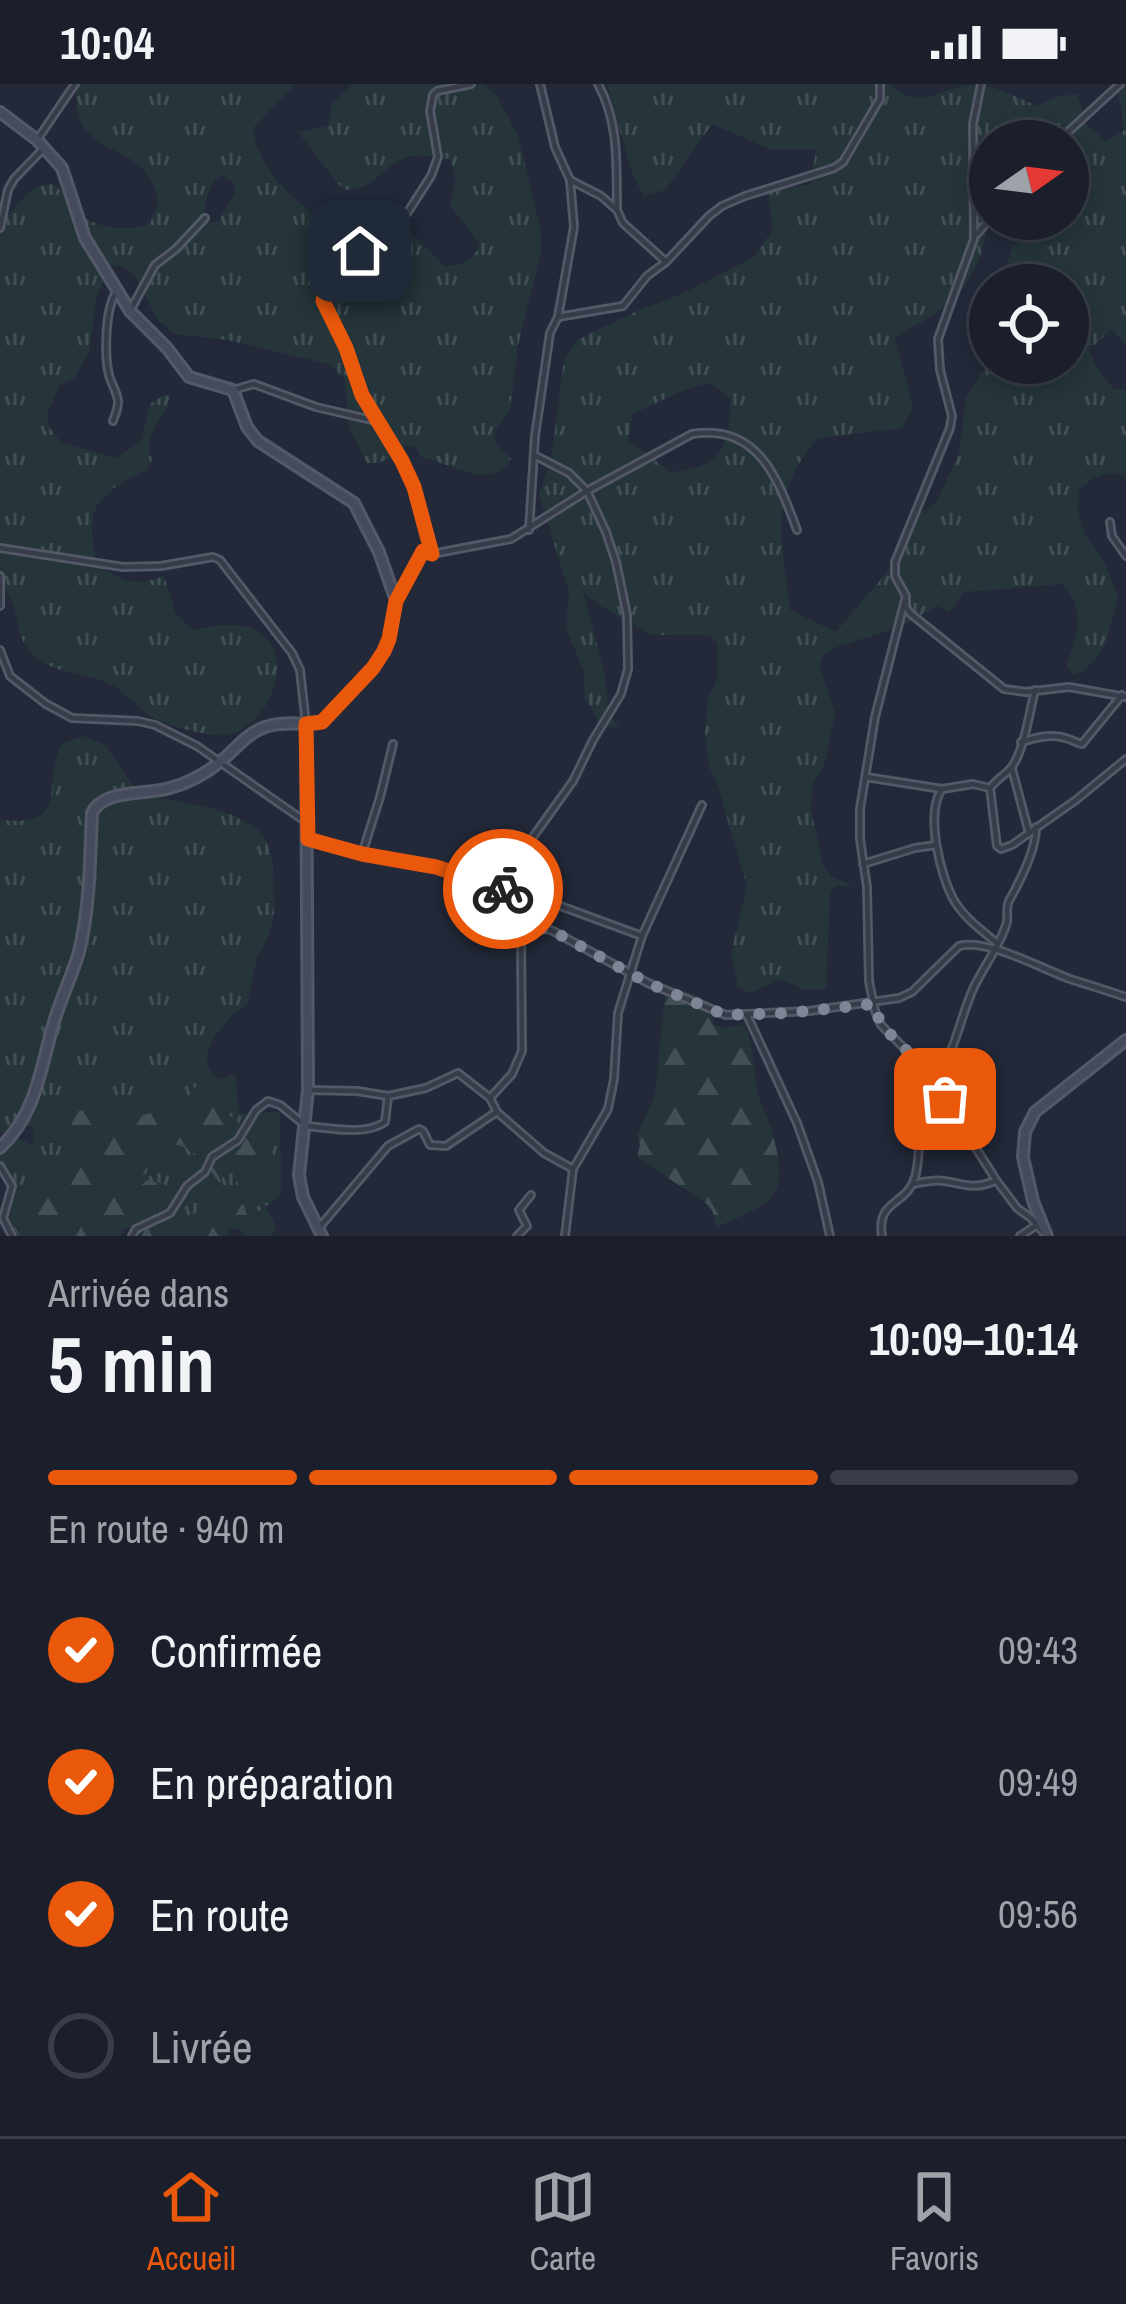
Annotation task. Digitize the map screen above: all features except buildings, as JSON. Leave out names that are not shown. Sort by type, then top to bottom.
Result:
[{"type":"street","points":[[37,140],[75,84]]},
{"type":"street","points":[[432,554],[414,487],[362,395],[323,297],[360,251],[404,218],[431,176],[438,157],[430,111],[433,95],[472,84]]},
{"type":"street","points":[[529,530],[550,333],[558,317],[574,227],[570,180],[555,147],[540,84]]},
{"type":"street","points":[[598,84],[617,137],[617,210],[623,223],[666,262]]},
{"type":"street","points":[[558,317],[623,306],[646,276],[722,206],[835,168],[880,99],[880,84]]},
{"type":"street","points":[[974,120],[981,84]]},
{"type":"street","points":[[1081,120],[1120,84]]},
{"type":"street","points":[[0,112],[37,140],[62,168],[79,224],[117,291],[189,377],[233,390],[254,384],[316,407],[376,421]]},
{"type":"street","points":[[0,228],[14,179],[45,148]]},
{"type":"street","points":[[570,180],[617,210]]},
{"type":"street","points":[[130,311],[154,266],[205,218]]},
{"type":"street","points":[[974,240],[938,339],[950,428],[896,562],[895,576],[911,614],[1004,689],[1069,687],[1124,696]]},
{"type":"street","points":[[113,421],[118,398],[105,350],[109,305],[117,291]]},
{"type":"street","points":[[233,390],[247,427],[258,441],[346,496],[360,511],[396,601]]},
{"type":"street","points":[[0,1148],[20,1126],[33,1101],[77,957],[88,900],[95,806],[106,799],[174,788],[195,779],[259,729],[322,722],[373,668],[389,639],[396,601],[423,551],[432,554],[496,544],[529,530],[681,438],[709,431],[751,446],[762,455],[781,488],[796,530]]},
{"type":"street","points":[[534,455],[569,473],[587,491],[606,532],[628,615],[628,669],[621,694],[573,781],[533,838],[522,845],[512,872],[516,919],[525,926],[551,930],[630,974],[725,1015],[899,998],[912,992],[959,946],[997,947]]},
{"type":"street","points":[[1110,522],[1112,536],[1126,556]]},
{"type":"street","points":[[0,548],[123,567],[213,556],[292,653],[300,670],[308,824],[308,1090],[300,1185],[320,1233],[392,1143],[419,1129],[430,1145],[446,1146],[497,1112]]},
{"type":"street","points":[[0,576],[0,605]]},
{"type":"street","points":[[906,596],[863,777],[860,809],[874,1004],[881,1025],[935,1088],[1017,1208],[1046,1236]]},
{"type":"street","points":[[0,650],[10,676],[46,704],[80,719],[155,724],[197,746],[308,824]]},
{"type":"street","points":[[990,788],[1012,767],[1036,690]]},
{"type":"street","points":[[1021,742],[1052,736],[1082,743],[1124,696]]},
{"type":"street","points":[[362,854],[393,744]]},
{"type":"street","points":[[990,788],[998,846],[1006,848],[1126,759]]},
{"type":"street","points":[[1012,767],[1029,833]]},
{"type":"street","points":[[863,777],[942,789],[973,784],[990,788]]},
{"type":"street","points":[[942,789],[936,799],[936,845],[953,898],[967,916],[1004,951],[1126,998]]},
{"type":"street","points":[[565,1236],[573,1169],[608,1109],[618,1013],[642,936],[702,805]]},
{"type":"street","points":[[882,1236],[884,1210],[913,1184],[918,1126],[929,1093],[1008,920],[1008,903],[1036,839],[1036,827]]},
{"type":"street","points":[[308,839],[436,867],[642,936]]},
{"type":"street","points":[[863,864],[936,845]]},
{"type":"street","points":[[490,1098],[512,1074],[522,1051],[521,938],[525,926]]},
{"type":"street","points":[[747,1015],[797,1123],[818,1182],[830,1236]]},
{"type":"street","points":[[1046,1236],[1023,1156],[1025,1132],[1035,1112],[1126,1040]]},
{"type":"street","points":[[308,1090],[388,1096],[427,1088],[458,1073],[544,1153],[573,1169]]},
{"type":"street","points":[[132,1236],[136,1229],[170,1213],[212,1157],[238,1140],[263,1103],[280,1105],[305,1126],[364,1129],[379,1127],[386,1119],[388,1096]]},
{"type":"street","points":[[0,1166],[13,1186],[3,1218],[12,1236]]},
{"type":"street","points":[[913,1184],[946,1181],[982,1186],[996,1180]]},
{"type":"street","points":[[517,1236],[527,1226],[519,1210],[531,1195]]},
{"type":"street","points":[[1020,1236],[1037,1225]]},
{"type":"green space","points":[[77,84],[296,84],[254,127],[256,143],[274,176],[321,218],[354,229],[401,229],[444,266],[466,262],[480,245],[450,205],[455,176],[449,159],[407,157],[370,183],[343,190],[298,132],[328,126],[332,104],[352,84],[484,84],[497,96],[518,136],[541,231],[541,253],[518,345],[510,410],[494,431],[495,443],[511,459],[503,469],[482,475],[421,457],[416,447],[405,445],[389,459],[367,463],[350,429],[344,378],[329,364],[228,340],[175,334],[158,320],[136,277],[124,266],[111,266],[97,295],[89,353],[74,378],[59,386],[47,415],[49,427],[61,443],[117,458],[141,441],[150,404],[166,394],[170,398],[151,435],[148,469],[98,504],[92,523],[96,564],[128,580],[164,576],[176,614],[192,630],[240,625],[269,642],[276,658],[272,694],[249,725],[233,733],[208,734],[170,725],[146,713],[110,684],[42,661],[26,647],[10,597],[0,591],[0,224],[30,191],[49,184],[84,218],[112,227],[150,223],[159,202],[144,170],[100,143],[81,122]],"holes":[[[224,176],[234,183],[235,194],[218,222],[207,223],[205,204],[211,186]]]},
{"type":"green space","points":[[607,84],[890,84],[921,98],[980,85],[1037,106],[1077,94],[1085,120],[969,120],[969,240],[984,240],[977,264],[969,264],[965,284],[944,306],[895,338],[913,407],[902,428],[818,438],[802,459],[785,499],[782,539],[790,610],[836,632],[895,563],[917,515],[936,503],[959,454],[966,398],[975,384],[1089,384],[1089,350],[1115,390],[1126,389],[1126,484],[1125,476],[1107,474],[1079,489],[1078,511],[1085,535],[1104,562],[1118,596],[1106,643],[1083,671],[1073,675],[1067,664],[1077,633],[1077,613],[1063,584],[964,592],[949,612],[937,606],[904,625],[823,655],[819,666],[835,712],[824,766],[812,786],[811,809],[823,866],[832,877],[853,886],[836,886],[830,891],[826,989],[804,990],[782,979],[749,993],[738,987],[731,953],[747,887],[709,766],[705,733],[708,698],[718,678],[718,644],[710,635],[651,635],[583,592],[604,671],[610,718],[619,726],[598,721],[585,698],[584,672],[566,628],[569,592],[539,495],[551,461],[564,360],[577,340],[754,257],[773,229],[768,192],[811,184],[816,149],[772,150],[712,124],[665,190],[644,196],[632,173]],"holes":[[[711,383],[730,398],[725,442],[701,466],[670,472],[628,440],[633,413],[681,392]]]},
{"type":"green space","points":[[1116,84],[1126,84],[1126,344],[1112,329],[1089,350],[1089,264],[1007,264],[1012,247],[1022,240],[1089,240],[1089,127],[1105,141],[1125,130]]},
{"type":"green space","points":[[84,736],[105,745],[139,794],[235,816],[266,840],[273,862],[274,913],[269,936],[257,957],[247,1004],[213,1040],[207,1062],[220,1079],[235,1074],[239,1114],[280,1112],[281,1195],[257,1213],[260,1222],[248,1223],[244,1205],[204,1205],[181,1228],[163,1227],[147,1180],[124,1197],[114,1198],[107,1189],[104,1170],[116,1162],[127,1173],[149,1154],[145,1138],[196,1152],[219,1182],[226,1169],[234,1174],[252,1126],[240,1149],[227,1152],[210,1133],[211,1126],[230,1116],[216,1104],[208,1086],[190,1093],[189,1137],[184,1139],[177,1135],[173,1113],[141,1116],[137,1097],[69,1114],[78,1143],[60,1171],[45,1181],[14,1189],[0,1166],[0,1154],[18,1138],[34,1146],[33,1125],[0,1133],[0,820],[38,817],[46,810],[62,744]]},
{"type":"green space","points":[[666,985],[699,996],[711,1006],[714,1025],[744,1024],[777,1154],[778,1184],[773,1195],[717,1227],[707,1204],[637,1157],[637,1135],[655,1096]]},
{"type":"green space","points":[[204,1084],[217,1104],[238,1122],[240,1131],[226,1138],[217,1125],[211,1126],[210,1133],[227,1151],[240,1149],[252,1126],[263,1124],[273,1163],[262,1188],[254,1195],[241,1190],[227,1170],[220,1183],[188,1149],[145,1139],[150,1162],[146,1174],[129,1173],[116,1162],[108,1165],[104,1170],[107,1189],[120,1198],[147,1180],[160,1183],[166,1195],[156,1212],[163,1227],[181,1228],[204,1205],[244,1205],[249,1223],[259,1222],[257,1213],[266,1207],[276,1227],[271,1236],[246,1236],[237,1228],[228,1231],[229,1236],[142,1236],[131,1227],[122,1229],[120,1236],[19,1236],[9,1222],[14,1189],[45,1181],[66,1163],[78,1143],[68,1114],[137,1096],[141,1116],[168,1108],[177,1135],[184,1139],[189,1136],[190,1093]]},
{"type":"way so far","points":[[503,889],[512,892],[516,919],[525,926],[551,930],[648,983],[725,1015],[874,1004],[881,1025],[945,1099]]},
{"type":"route","points":[[360,251],[325,292],[324,307],[346,348],[362,395],[414,487],[432,554],[423,551],[406,581],[396,601],[389,639],[373,668],[322,722],[306,724],[308,839],[436,867],[503,889]]}]
